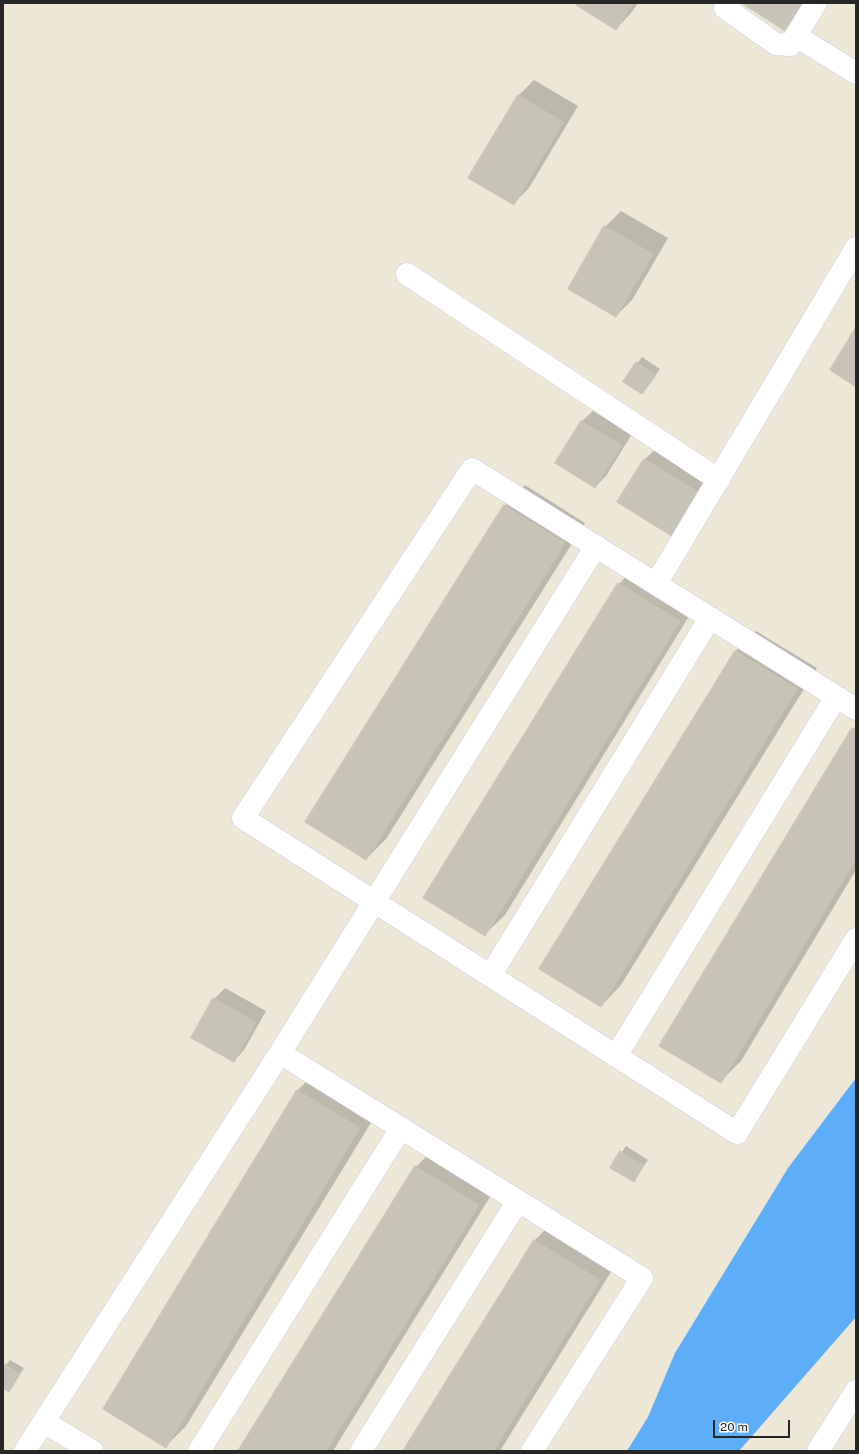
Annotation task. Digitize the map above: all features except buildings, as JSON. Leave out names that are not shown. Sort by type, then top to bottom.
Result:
[{"type":"street","points":[[729,3],[725,8],[776,44],[790,45],[816,3]]},
{"type":"street","points":[[796,36],[856,73]]},
{"type":"street","points":[[656,584],[856,248]]},
{"type":"street","points":[[407,274],[719,480]]},
{"type":"street","points":[[856,709],[472,469],[243,818],[737,1134],[856,939]]},
{"type":"street","points":[[25,1451],[280,1053],[596,546]]},
{"type":"street","points":[[490,976],[710,618]]},
{"type":"street","points":[[616,1056],[836,697]]},
{"type":"street","points":[[280,1053],[642,1278],[532,1451]]},
{"type":"street","points":[[199,1451],[400,1128]]},
{"type":"street","points":[[361,1451],[518,1201]]},
{"type":"street","points":[[818,1451],[856,1391]]},
{"type":"street","points":[[44,1422],[92,1451]]},
{"type":"water","points":[[856,1078],[856,1317],[739,1451],[627,1451],[648,1417],[675,1353],[788,1168]]}]
